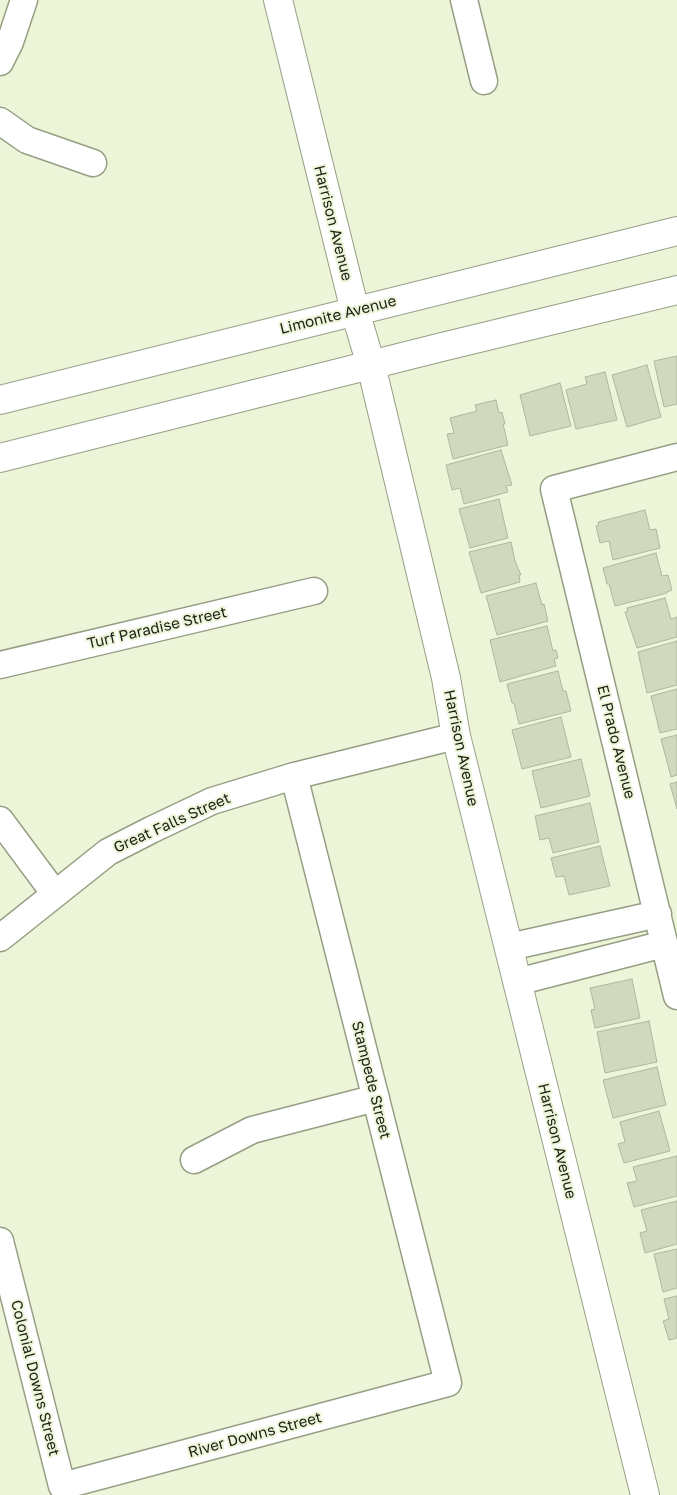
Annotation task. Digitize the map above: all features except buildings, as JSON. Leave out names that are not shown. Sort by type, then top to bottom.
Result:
[{"type":"street","points":[[0,62],[10,42],[24,0]]},
{"type":"street","name":"Harrison Avenue","points":[[278,0],[371,365],[446,678],[456,736],[645,1495]]},
{"type":"street","points":[[464,0],[484,81]]},
{"type":"street","points":[[0,121],[27,140],[93,164]]},
{"type":"street","name":"Limonite Avenue","points":[[0,400],[677,231]]},
{"type":"street","points":[[0,458],[677,290]]},
{"type":"street","name":"El Prado Avenue","points":[[677,457],[554,489],[677,996]]},
{"type":"street","name":"Turf Paradise Street","points":[[0,665],[314,591]]},
{"type":"street","name":"Great Falls Street","points":[[0,938],[108,852],[212,801],[294,776],[456,736]]},
{"type":"street","name":"Stampede Street","points":[[294,776],[448,1383]]},
{"type":"street","points":[[0,820],[54,894]]},
{"type":"street","points":[[509,947],[658,914]]},
{"type":"street","points":[[517,982],[664,944]]},
{"type":"street","points":[[194,1160],[252,1130],[376,1098]]},
{"type":"street","name":"Colonial Downs Street","points":[[0,1241],[62,1486]]},
{"type":"street","name":"River Downs Street","points":[[62,1486],[448,1383]]}]
